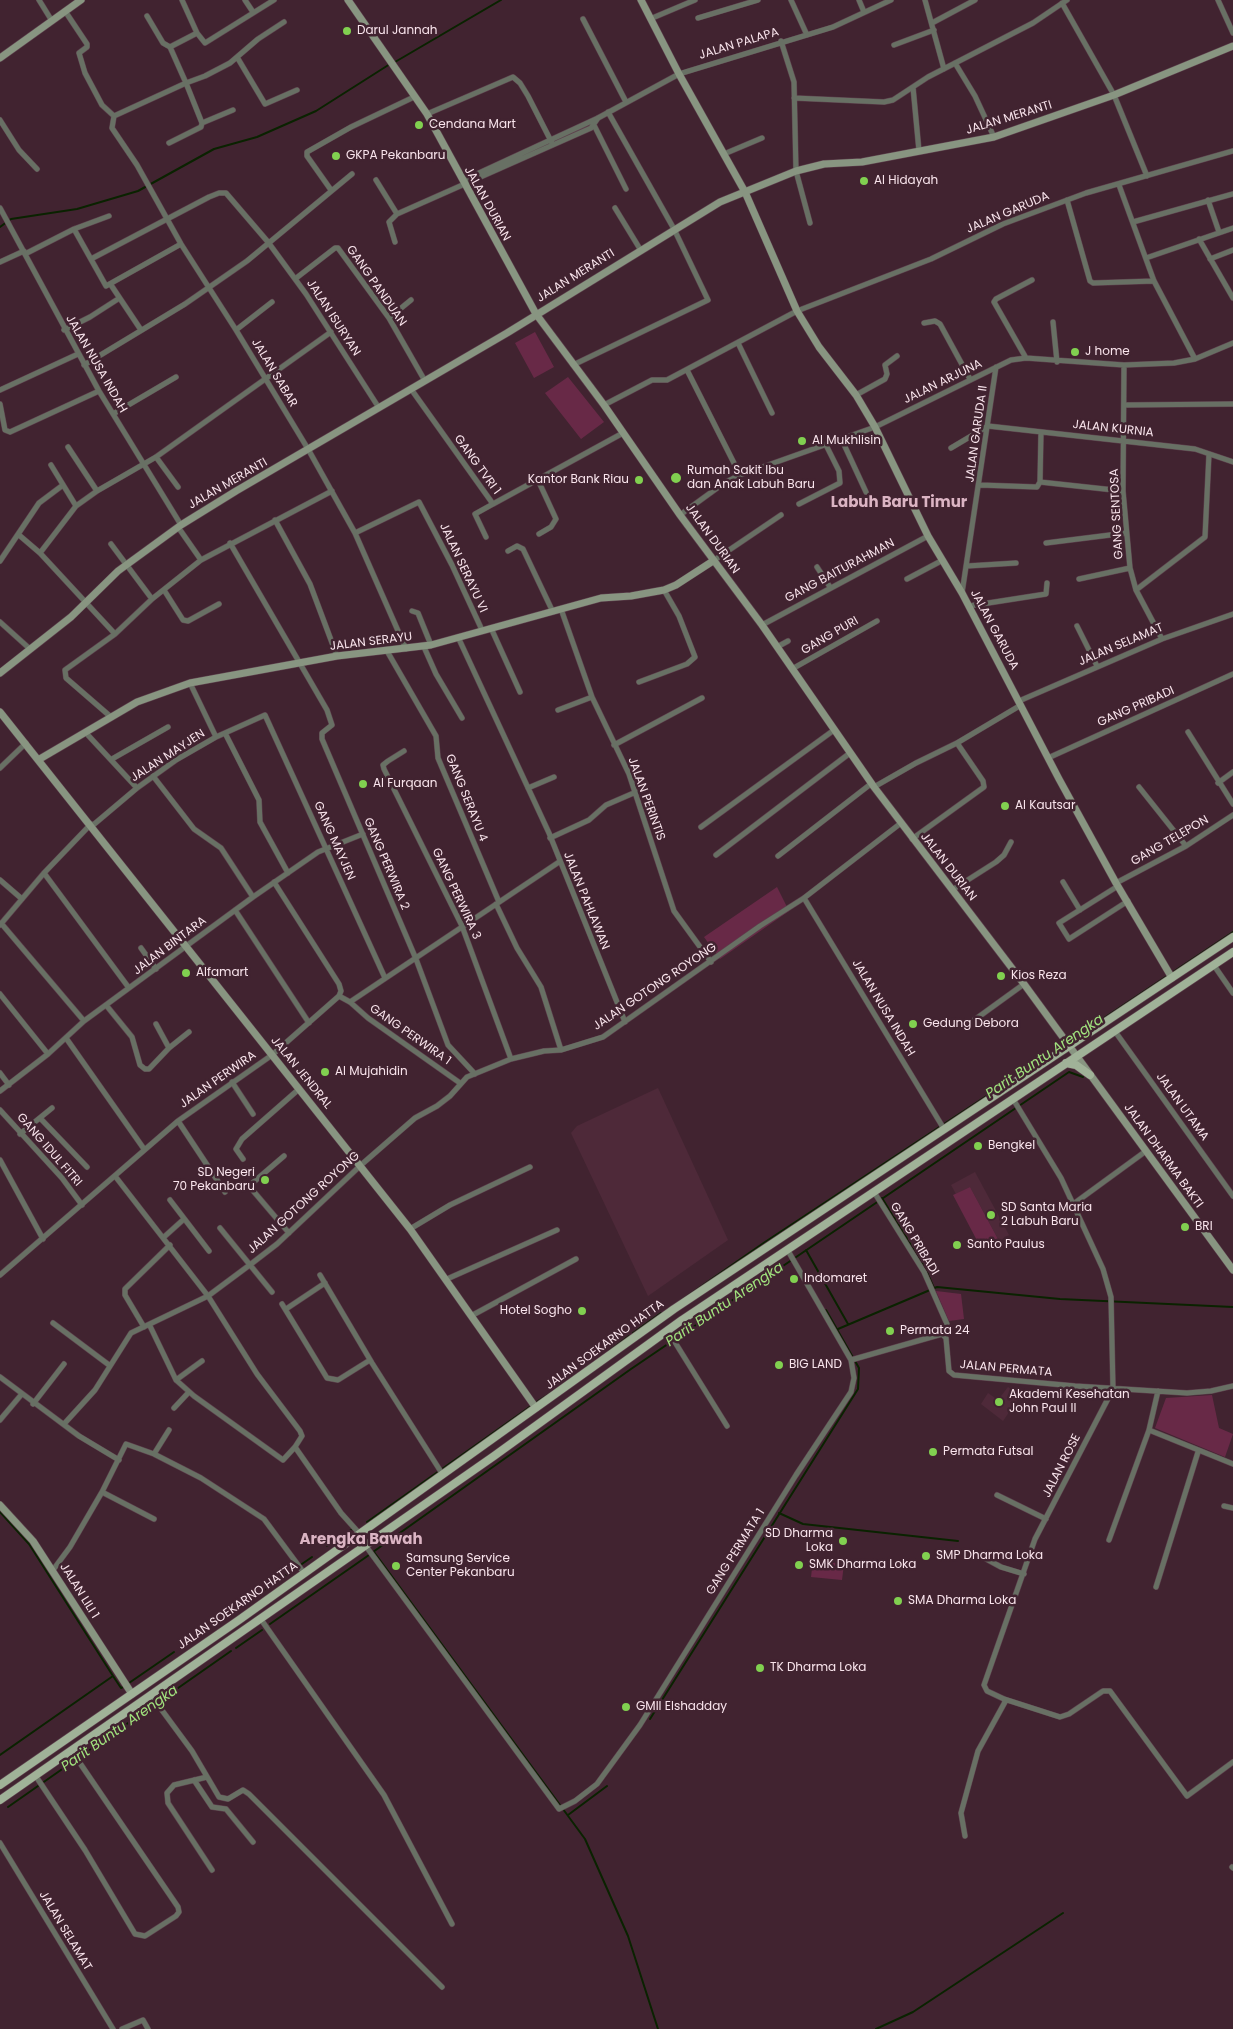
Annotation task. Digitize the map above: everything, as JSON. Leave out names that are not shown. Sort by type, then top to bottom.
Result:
[{"type":"main road","name":"JALAN SOEKARNO HATTA","points":[[2,1784],[128,1689],[303,1571],[358,1530],[674,1309],[1233,937]]},
{"type":"main road","name":"JALAN SOEKARNO HATTA","points":[[0,1800],[260,1617],[494,1456],[672,1337],[682,1320],[787,1249],[876,1195],[1015,1102],[1066,1062],[1233,952]]},
{"type":"main road","points":[[1066,1062],[1090,1075]]},
{"type":"main road","points":[[674,1309],[682,1320]]},
{"type":"main road","points":[[2,1784],[12,1791]]},
{"type":"street","points":[[38,0],[52,21]]},
{"type":"street","points":[[0,58],[81,0]]},
{"type":"street","points":[[182,0],[197,33],[202,41],[207,43],[274,0]]},
{"type":"street","points":[[245,0],[253,12]]},
{"type":"street","name":"JALAN DURIAN","points":[[348,0],[427,114],[463,184],[536,314],[604,405],[713,561],[762,625],[912,839],[1024,984],[1076,1056]]},
{"type":"street","name":"JALAN GARUDA","points":[[641,0],[744,192],[796,311],[819,347],[856,395],[875,427],[928,536],[969,606],[1048,758],[1117,885],[1172,976]]},
{"type":"street","points":[[650,19],[695,0]]},
{"type":"street","points":[[698,18],[758,0]]},
{"type":"street","points":[[791,0],[807,35]]},
{"type":"street","points":[[859,0],[864,12]]},
{"type":"street","name":"JALAN PALAPA","points":[[397,214],[463,184],[466,179],[552,143],[593,123],[608,112],[679,74],[781,41],[833,27],[891,0]]},
{"type":"street","points":[[925,0],[944,69]]},
{"type":"street","points":[[932,23],[973,0]]},
{"type":"street","points":[[1218,0],[1233,33]]},
{"type":"street","points":[[794,98],[884,102],[901,96],[928,77],[1033,23],[1065,2],[1114,95],[1147,176]]},
{"type":"street","points":[[65,11],[87,44],[79,53],[86,73],[102,105],[114,116],[205,76],[238,57],[258,39],[284,22]]},
{"type":"street","points":[[147,16],[163,43],[170,47],[202,123]]},
{"type":"street","points":[[583,19],[626,102]]},
{"type":"street","points":[[894,45],[934,30]]},
{"type":"street","points":[[170,47],[197,33]]},
{"type":"street","points":[[781,41],[791,71],[794,98],[796,171],[810,223]]},
{"type":"street","name":"JALAN MERANTI","points":[[0,672],[88,603],[108,580],[127,564],[180,526],[236,491],[425,381],[720,202],[796,171],[824,164],[862,162],[994,137],[1114,95],[1233,46]]},
{"type":"street","points":[[238,57],[265,104],[297,90]]},
{"type":"street","points":[[955,63],[975,96],[994,137]]},
{"type":"street","points":[[427,114],[513,77],[520,83],[528,96],[552,143]]},
{"type":"street","points":[[913,87],[919,151]]},
{"type":"street","points":[[331,190],[307,156],[307,152],[351,127],[414,97]]},
{"type":"street","points":[[169,143],[201,126],[202,123],[233,110]]},
{"type":"street","points":[[573,365],[708,302],[674,230],[608,112]]},
{"type":"street","name":"JALAN SABAR","points":[[114,116],[112,128],[146,180],[181,244],[236,330],[332,491],[355,533],[406,649]]},
{"type":"street","points":[[0,120],[19,150],[37,169]]},
{"type":"street","points":[[593,123],[626,189]]},
{"type":"street","points":[[724,154],[762,138]]},
{"type":"street","name":"JALAN GARUDA","points":[[604,405],[652,380],[667,380],[796,311],[931,259],[1003,224],[1067,200],[1233,151]]},
{"type":"street","points":[[84,365],[208,288],[247,261],[352,174]]},
{"type":"street","points":[[376,180],[397,214],[389,222],[395,242]]},
{"type":"street","points":[[1119,185],[1154,281],[1195,359]]},
{"type":"street","name":"JALAN ISURYAN","points":[[167,220],[220,192],[226,194],[268,242],[295,279],[379,408]]},
{"type":"street","points":[[1133,222],[1233,194]]},
{"type":"street","points":[[1067,200],[1090,281],[1094,283],[1154,281]]},
{"type":"street","points":[[1208,200],[1219,232]]},
{"type":"street","name":"JALAN NUSA INDAH","points":[[0,208],[64,330],[142,465],[201,560]]},
{"type":"street","points":[[615,208],[640,249]]},
{"type":"street","points":[[0,262],[24,253],[74,229],[109,216]]},
{"type":"street","points":[[91,259],[167,220]]},
{"type":"street","points":[[1146,258],[1233,228]]},
{"type":"street","points":[[74,229],[106,286],[181,244]]},
{"type":"street","points":[[1199,239],[1233,298]]},
{"type":"street","name":"GANG PANDUAN","points":[[295,279],[335,248],[338,248],[389,318],[425,381]]},
{"type":"street","points":[[1210,259],[1233,250]]},
{"type":"street","points":[[1026,358],[994,302],[996,299],[1032,280]]},
{"type":"street","points":[[111,284],[118,299],[141,330]]},
{"type":"street","points":[[64,330],[90,318],[118,299]]},
{"type":"street","points":[[389,318],[411,300]]},
{"type":"street","points":[[236,330],[272,302]]},
{"type":"street","points":[[924,323],[934,321],[940,324],[970,379]]},
{"type":"street","points":[[1053,322],[1057,362]]},
{"type":"street","points":[[40,553],[76,506],[97,491],[156,457],[331,332]]},
{"type":"street","points":[[738,343],[772,413]]},
{"type":"street","name":"JALAN ARJUNA","points":[[680,515],[740,475],[875,427],[1010,360],[1026,358],[1057,362],[1124,365],[1195,359],[1233,343]]},
{"type":"street","points":[[0,390],[78,354]]},
{"type":"street","points":[[856,395],[885,378],[887,374],[885,365],[897,356]]},
{"type":"street","name":"GANG SENTOSA","points":[[1124,365],[1123,491],[1130,568],[1136,590],[1162,639]]},
{"type":"street","name":"JALAN GARUDA II","points":[[962,594],[980,485],[996,367]]},
{"type":"street","points":[[687,370],[740,475]]},
{"type":"street","points":[[113,414],[176,377]]},
{"type":"street","name":"GANG TVRI 1","points":[[411,389],[493,504],[623,433]]},
{"type":"street","points":[[0,404],[5,430],[10,432],[99,391]]},
{"type":"street","points":[[1125,405],[1233,404]]},
{"type":"street","points":[[951,448],[988,426]]},
{"type":"street","name":"JALAN KURNIA","points":[[988,426],[1195,449],[1233,462]]},
{"type":"street","points":[[980,485],[1037,487],[1040,482],[1042,432]]},
{"type":"street","points":[[841,438],[866,492]]},
{"type":"street","points":[[799,504],[840,482],[839,471],[826,445]]},
{"type":"street","points":[[68,447],[97,491]]},
{"type":"street","points":[[1136,590],[1205,537],[1209,454]]},
{"type":"street","points":[[156,457],[178,487]]},
{"type":"street","points":[[51,465],[76,506]]},
{"type":"street","points":[[538,480],[556,519],[551,527],[539,534]]},
{"type":"street","points":[[1040,482],[1123,491]]},
{"type":"street","points":[[0,561],[3,552],[19,535],[39,503],[64,485]]},
{"type":"street","points":[[111,717],[64,674],[65,670],[115,634],[152,599],[201,560],[230,543],[332,491]]},
{"type":"street","name":"JALAN SERAYU VI","points":[[355,533],[419,502],[482,630]]},
{"type":"street","points":[[486,537],[474,514],[493,504]]},
{"type":"street","points":[[713,561],[781,516]]},
{"type":"street","points":[[276,520],[310,584],[337,656]]},
{"type":"street","points":[[1046,543],[1126,533]]},
{"type":"street","points":[[19,535],[40,553],[115,634]]},
{"type":"street","name":"GANG BAITURAHMAN","points":[[762,625],[928,536]]},
{"type":"street","points":[[230,543],[300,662]]},
{"type":"street","points":[[110,544],[152,599]]},
{"type":"street","points":[[508,551],[517,546],[523,549],[552,610]]},
{"type":"street","points":[[907,579],[943,560]]},
{"type":"street","name":"JALAN SERAYU","points":[[38,760],[86,734],[137,702],[190,683],[337,656],[427,646],[601,598],[631,596],[664,590],[676,585],[713,561]]},
{"type":"street","points":[[967,566],[1016,563]]},
{"type":"street","points":[[817,567],[830,587]]},
{"type":"street","points":[[1079,579],[1130,568]]},
{"type":"street","points":[[969,606],[1046,594],[1048,583]]},
{"type":"street","points":[[164,590],[183,620],[188,621],[219,604]]},
{"type":"street","points":[[639,682],[688,664],[694,657],[679,616],[664,590]]},
{"type":"street","name":"JALAN PERINTIS","points":[[561,608],[592,697],[636,792],[674,911],[711,962]]},
{"type":"street","points":[[412,611],[418,613],[436,674],[462,718]]},
{"type":"street","name":"JALAN SELAMAT","points":[[778,856],[873,785],[957,743],[1020,703],[1097,666],[1162,639],[1233,614]]},
{"type":"street","name":"GANG PURI","points":[[792,669],[877,620]]},
{"type":"street","points":[[0,622],[30,649]]},
{"type":"street","points":[[1077,626],[1097,666]]},
{"type":"street","points":[[491,628],[520,692]]},
{"type":"street","name":"JALAN PAHLAWAN","points":[[458,637],[550,838],[625,1022]]},
{"type":"street","points":[[777,647],[788,641]]},
{"type":"street","name":"GANG SERAYU 4","points":[[387,651],[436,736],[438,758],[517,948],[541,987],[561,1050]]},
{"type":"street","name":"GANG PERWIRA 2","points":[[300,662],[331,720],[332,725],[322,733],[322,739],[416,959],[448,1045],[474,1074]]},
{"type":"street","name":"GANG PRIBADI","points":[[1048,758],[1233,674]]},
{"type":"street","points":[[190,683],[216,737]]},
{"type":"street","points":[[558,710],[592,697]]},
{"type":"street","points":[[614,745],[702,698]]},
{"type":"street","name":"JALAN JENDRAL","points":[[0,712],[410,1229],[447,1279],[535,1407]]},
{"type":"street","name":"JALAN MAYJEN","points":[[1,924],[44,873],[91,825],[137,788],[216,737],[263,715]]},
{"type":"street","name":"GANG MAYJEN","points":[[263,715],[266,717],[385,978]]},
{"type":"street","name":"JALAN MAYJEN","points":[[112,759],[168,727]]},
{"type":"street","points":[[701,827],[834,730]]},
{"type":"street","points":[[1188,732],[1218,783],[1233,804]]},
{"type":"street","points":[[225,733],[259,800],[260,822],[288,873]]},
{"type":"street","points":[[86,734],[112,759],[137,788]]},
{"type":"street","points":[[0,768],[26,743]]},
{"type":"street","points":[[912,839],[984,787],[983,781],[957,743]]},
{"type":"street","name":"GANG PERWIRA 3","points":[[404,751],[383,765],[384,769],[462,926],[511,1059]]},
{"type":"street","points":[[716,855],[850,753]]},
{"type":"street","points":[[1218,783],[1233,772]]},
{"type":"street","points":[[153,776],[194,829],[221,848],[253,897]]},
{"type":"street","points":[[528,788],[554,777]]},
{"type":"street","points":[[1139,787],[1186,846]]},
{"type":"street","points":[[550,838],[589,820],[606,806],[636,792]]},
{"type":"street","name":"GANG TELEPON","points":[[1128,901],[1069,939],[1059,923],[1117,885],[1186,846],[1233,815]]},
{"type":"street","name":"JALAN GOTONG ROYONG","points":[[64,1424],[95,1390],[127,1337],[208,1296],[251,1264],[289,1233],[360,1165],[415,1118],[437,1106],[450,1096],[460,1083],[474,1074],[511,1059],[593,1042],[625,1022],[760,926],[804,898],[901,823]]},
{"type":"street","name":"JALAN BINTARA","points":[[0,1091],[48,1054],[84,1021],[274,882],[326,848],[363,834]]},
{"type":"street","points":[[952,890],[996,862],[1004,854],[1011,842]]},
{"type":"street","points":[[274,882],[339,984],[341,991],[339,996],[350,1002],[559,862]]},
{"type":"street","points":[[44,873],[129,988]]},
{"type":"street","points":[[0,880],[22,899]]},
{"type":"street","points":[[1063,882],[1080,910]]},
{"type":"street","name":"JALAN NUSA INDAH","points":[[804,898],[944,1128]]},
{"type":"street","points":[[235,910],[309,1023]]},
{"type":"street","points":[[1,924],[84,1021]]},
{"type":"street","points":[[141,948],[156,969]]},
{"type":"street","points":[[1213,964],[1233,993]]},
{"type":"street","points":[[966,1026],[1024,984]]},
{"type":"street","points":[[0,994],[48,1054]]},
{"type":"street","name":"JALAN PERWIRA","points":[[0,1275],[178,1121],[272,1055],[339,996]]},
{"type":"street","name":"GANG PERWIRA 1","points":[[350,1002],[368,1018],[460,1083]]},
{"type":"street","points":[[106,1005],[132,1037],[143,1068],[149,1069],[169,1048],[189,1032]]},
{"type":"street","points":[[156,1024],[169,1048]]},
{"type":"street","name":"JALAN UTAMA","points":[[1114,1030],[1233,1196]]},
{"type":"street","points":[[66,1038],[144,1149]]},
{"type":"street","name":"JALAN DHARMA BAKTI","points":[[1076,1056],[1233,1270]]},
{"type":"street","points":[[0,1073],[9,1085]]},
{"type":"street","points":[[232,1082],[253,1114]]},
{"type":"street","points":[[243,1159],[236,1149],[242,1139],[299,1088]]},
{"type":"street","name":"JALAN ROSE","points":[[1015,1102],[1061,1178],[1072,1205],[1099,1259],[1112,1305],[1113,1388],[1035,1539],[984,1684],[987,1691],[1004,1699],[1060,1717],[1069,1714],[1103,1691],[1110,1691],[1187,1796],[1233,1762]]},
{"type":"street","points":[[20,1134],[52,1108]]},
{"type":"street","name":"GANG IDUL FITRI","points":[[0,1110],[62,1178],[82,1205]]},
{"type":"street","points":[[40,1118],[87,1167]]},
{"type":"street","points":[[178,1121],[225,1192]]},
{"type":"street","points":[[1072,1205],[1146,1151]]},
{"type":"street","points":[[284,1156],[249,1186],[289,1233]]},
{"type":"street","points":[[0,1160],[43,1239]]},
{"type":"street","points":[[410,1229],[450,1205],[530,1167]]},
{"type":"street","points":[[115,1176],[164,1237],[170,1245],[208,1296],[257,1374],[301,1434],[295,1446],[283,1460],[194,1396],[176,1380],[147,1326],[125,1295],[125,1289],[170,1245]]},
{"type":"street","name":"GANG PRIBADI","points":[[876,1195],[924,1272],[947,1324]]},
{"type":"street","points":[[170,1200],[210,1251]]},
{"type":"street","points":[[164,1237],[184,1220]]},
{"type":"street","points":[[220,1228],[272,1292]]},
{"type":"street","points":[[447,1279],[557,1230]]},
{"type":"street","points":[[787,1249],[853,1360]]},
{"type":"street","points":[[471,1316],[576,1260]]},
{"type":"street","points":[[320,1275],[370,1360],[442,1473]]},
{"type":"street","points":[[326,1283],[284,1307],[327,1378],[338,1380],[370,1360]]},
{"type":"street","points":[[52,1323],[110,1365]]},
{"type":"street","name":"JALAN PERMATA","points":[[853,1360],[942,1334],[946,1338],[949,1370],[954,1375],[1158,1391],[1203,1392],[1233,1386]]},
{"type":"street","points":[[672,1337],[727,1426]]},
{"type":"street","name":"GANG PERMATA 1","points":[[365,1545],[558,1809],[575,1801],[597,1784],[640,1725],[796,1475],[849,1396],[854,1378],[853,1360]]},
{"type":"street","points":[[176,1380],[202,1361]]},
{"type":"street","points":[[34,1404],[64,1364]]},
{"type":"street","points":[[0,1377],[21,1395],[118,1460]]},
{"type":"street","points":[[1109,1540],[1149,1430],[1158,1391]]},
{"type":"street","points":[[174,1408],[189,1392]]},
{"type":"street","points":[[0,1420],[21,1395]]},
{"type":"street","points":[[154,1454],[169,1430]]},
{"type":"street","points":[[1149,1430],[1198,1452],[1233,1464]]},
{"type":"street","points":[[53,1570],[75,1540],[126,1444],[154,1454],[201,1478],[264,1519],[303,1571]]},
{"type":"street","points":[[295,1446],[339,1510],[358,1530]]},
{"type":"street","points":[[1156,1588],[1198,1452]]},
{"type":"street","points":[[102,1492],[154,1520]]},
{"type":"street","points":[[997,1496],[1046,1519]]},
{"type":"street","name":"JALAN LILI 1","points":[[0,1505],[33,1541],[128,1689]]},
{"type":"street","points":[[1224,1506],[1233,1508]]},
{"type":"street","points":[[979,1555],[1001,1568],[1024,1574]]},
{"type":"street","points":[[260,1617],[384,1795],[452,1924]]},
{"type":"street","points":[[150,1694],[192,1751],[221,1798],[228,1799],[243,1790],[249,1794],[442,1987]]},
{"type":"street","points":[[965,1836],[962,1813],[978,1750],[1005,1702],[1004,1699]]},
{"type":"street","points":[[35,1775],[135,1934],[145,1936],[176,1916],[179,1912],[178,1907],[71,1750]]},
{"type":"street","points":[[207,1777],[174,1785],[166,1793],[168,1803],[212,1870]]},
{"type":"street","points":[[194,1780],[212,1807],[226,1809],[253,1842]]},
{"type":"street","name":"JALAN SELAMAT","points":[[0,1843],[114,2029]]},
{"type":"street","points":[[122,2029],[143,2020],[148,2029]]},
{"type":"shaded area","points":[[535,332],[554,367],[534,378],[515,343]]},
{"type":"shaded area","points":[[568,377],[604,422],[581,439],[545,393]]},
{"type":"shaded area","points":[[777,887],[789,911],[720,959],[704,937]]},
{"type":"shaded area","points":[[658,1088],[728,1240],[648,1296],[571,1133],[577,1126]]},
{"type":"shaded area","name":"SD Santa Maria 2 Labuh Baru","points":[[975,1172],[1009,1235],[999,1241],[970,1187],[956,1194],[951,1185]]},
{"type":"shaded area","points":[[970,1187],[999,1241],[982,1250],[953,1195]]},
{"type":"shaded area","points":[[936,1291],[961,1294],[964,1319],[949,1321]]},
{"type":"shaded area","name":"Akademi Kesehatan John Paul II","points":[[1008,1387],[1020,1396],[1003,1421],[981,1404],[988,1393],[998,1400]]},
{"type":"shaded area","points":[[1212,1395],[1219,1428],[1233,1434],[1225,1457],[1155,1428],[1166,1398]]},
{"type":"shaded area","points":[[813,1560],[844,1564],[842,1580],[811,1577]]},
{"type":"waterway","points":[[395,62],[501,0]]},
{"type":"waterway","points":[[0,227],[11,219],[77,209],[138,191],[214,149],[257,137],[316,111],[390,64]]},
{"type":"waterway","name":"Parit Buntu Arengka","points":[[1083,1032],[1233,932]]},
{"type":"waterway","name":"Parit Buntu Arengka","points":[[373,1552],[631,1369],[1069,1072],[1083,1077]]},
{"type":"waterway","name":"Parit Buntu Arengka","points":[[680,1301],[765,1242],[994,1091]]},
{"type":"waterway","points":[[882,1198],[925,1268],[934,1288]]},
{"type":"waterway","points":[[806,1250],[848,1324]]},
{"type":"waterway","points":[[932,1289],[937,1287],[1060,1299],[1233,1307]]},
{"type":"waterway","points":[[838,1329],[930,1290]]},
{"type":"waterway","points":[[650,1719],[858,1389],[859,1368],[826,1310]]},
{"type":"waterway","name":"Parit Buntu Arengka","points":[[633,1333],[661,1313]]},
{"type":"waterway","name":"Parit Buntu Arengka","points":[[609,1351],[629,1336]]},
{"type":"waterway","name":"Parit Buntu Arengka","points":[[535,1403],[552,1392]]},
{"type":"waterway","name":"Parit Buntu Arengka","points":[[367,1522],[531,1406]]},
{"type":"waterway","points":[[0,1512],[29,1544],[113,1676]]},
{"type":"waterway","points":[[779,1513],[803,1524],[958,1541]]},
{"type":"waterway","name":"Parit Buntu Arengka","points":[[327,1546],[354,1528]]},
{"type":"waterway","points":[[374,1552],[585,1839],[628,1936],[658,2029]]},
{"type":"waterway","name":"Parit Buntu Arengka","points":[[270,1624],[369,1555]]},
{"type":"waterway","name":"Parit Buntu Arengka","points":[[234,1611],[312,1557]]},
{"type":"waterway","name":"Parit Buntu Arengka","points":[[236,1648],[262,1630]]},
{"type":"waterway","name":"Parit Buntu Arengka","points":[[183,1645],[197,1636]]},
{"type":"waterway","name":"Parit Buntu Arengka","points":[[8,1807],[231,1651]]},
{"type":"waterway","name":"Parit Buntu Arengka","points":[[129,1683],[174,1652]]},
{"type":"waterway","name":"Parit Buntu Arengka","points":[[0,1755],[113,1676],[121,1688],[125,1686]]},
{"type":"waterway","points":[[568,1815],[607,1786]]},
{"type":"waterway","points":[[876,2029],[913,2012],[1063,1913]]},
{"type":"place","name":"Darul Jannah","points":[[347,31]]},
{"type":"place","name":"Cendana Mart","points":[[419,125]]},
{"type":"place","name":"GKPA Pekanbaru","points":[[336,156]]},
{"type":"place","name":"Al Hidayah","points":[[864,181]]},
{"type":"place","name":"J home","points":[[1075,352]]},
{"type":"place","name":"Al Mukhlisin","points":[[802,441]]},
{"type":"place","name":"Rumah Sakit Ibu dan Anak Labuh Baru","points":[[676,478]]},
{"type":"place","name":"Kantor Bank Riau","points":[[639,480]]},
{"type":"place","name":"Al Furqaan","points":[[363,784]]},
{"type":"place","name":"Al Kautsar","points":[[1005,806]]},
{"type":"place","name":"Alfamart","points":[[186,973]]},
{"type":"place","name":"Kios Reza","points":[[1001,976]]},
{"type":"place","name":"Gedung Debora","points":[[913,1024]]},
{"type":"place","name":"Al Mujahidin","points":[[325,1072]]},
{"type":"place","name":"Bengkel","points":[[978,1146]]},
{"type":"place","name":"SD Negeri 70 Pekanbaru","points":[[265,1180]]},
{"type":"place","name":"SD Santa Maria 2 Labuh Baru","points":[[991,1215]]},
{"type":"place","name":"BRI","points":[[1185,1227]]},
{"type":"place","name":"Santo Paulus","points":[[957,1245]]},
{"type":"place","name":"Indomaret","points":[[794,1279]]},
{"type":"place","name":"Hotel Sogho","points":[[582,1311]]},
{"type":"place","name":"Permata 24","points":[[890,1331]]},
{"type":"place","name":"BIG LAND","points":[[779,1365]]},
{"type":"place","name":"Akademi Kesehatan John Paul II","points":[[999,1402]]},
{"type":"place","name":"Permata Futsal","points":[[933,1452]]},
{"type":"place","name":"SD Dharma Loka","points":[[843,1541]]},
{"type":"place","name":"SMP Dharma Loka","points":[[926,1556]]},
{"type":"place","name":"SMK Dharma Loka","points":[[799,1565]]},
{"type":"place","name":"Samsung Service Center Pekanbaru","points":[[396,1566]]},
{"type":"place","name":"SMA Dharma Loka","points":[[898,1601]]},
{"type":"place","name":"TK Dharma Loka","points":[[760,1668]]},
{"type":"place","name":"GMII Elshadday","points":[[626,1707]]},
{"type":"district","name":"Labuh Baru Timur","points":[[899,503]]},
{"type":"district","name":"Arengka Bawah","points":[[361,1540]]}]
